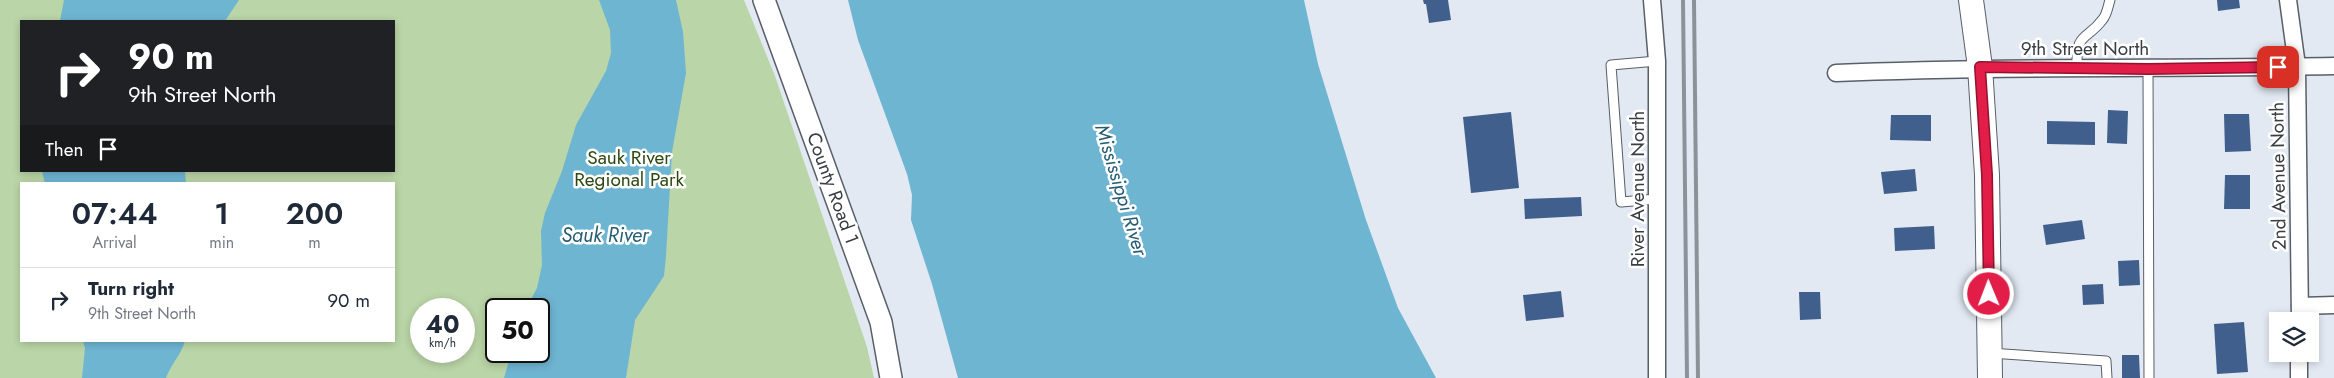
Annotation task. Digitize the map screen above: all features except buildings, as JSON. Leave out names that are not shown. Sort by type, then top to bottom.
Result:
[{"type":"main road","points":[[1971,0],[1980,67],[1987,175],[1990,378]]},
{"type":"street","name":"County Road 1","points":[[764,0],[881,322],[890,378]]},
{"type":"street","name":"River Avenue North","points":[[1652,0],[1658,61],[1657,378]]},
{"type":"street","name":"2nd Avenue North","points":[[2288,0],[2296,66],[2300,312]]},
{"type":"street","name":"9th Street North","points":[[1836,73],[1980,67],[2148,69],[2334,66]]},
{"type":"street","points":[[2308,312],[2334,306]]},
{"type":"street","points":[[2299,378],[2300,362]]},
{"type":"lane","points":[[2077,68],[2076,49],[2084,35],[2104,18],[2110,0]]},
{"type":"lane","points":[[1657,199],[1621,202],[1611,65],[1658,61]]},
{"type":"lane","points":[[2148,69],[2150,378]]},
{"type":"lane","points":[[1989,353],[2106,362],[2107,378]]},
{"type":"green space","name":"Sauk River Regional Park","points":[[0,0],[744,0],[775,76],[867,347],[874,378],[0,378]]},
{"type":"water","points":[[64,0],[239,0],[226,20],[60,20]]},
{"type":"water","name":"Sauk River","points":[[599,0],[676,0],[683,32],[686,73],[672,152],[664,276],[635,320],[626,378],[504,378],[508,363],[550,363],[550,298],[532,298],[537,288],[542,265],[541,231],[545,213],[562,171],[576,125],[606,71],[611,53],[610,30]]},
{"type":"water","name":"Mississippi River","points":[[848,0],[1304,0],[1318,64],[1366,220],[1398,308],[1436,378],[958,378],[932,284],[911,220],[912,195],[907,174],[858,40]]},
{"type":"water","points":[[42,172],[185,172],[186,182],[45,182]]},
{"type":"water","points":[[83,342],[185,342],[166,378],[82,378],[85,348]]},
{"type":"railway","points":[[1683,0],[1687,378]]},
{"type":"railway","points":[[1694,0],[1698,378]]},
{"type":"route","points":[[1989,294],[1987,175],[1980,67],[2148,69],[2278,67]]}]
